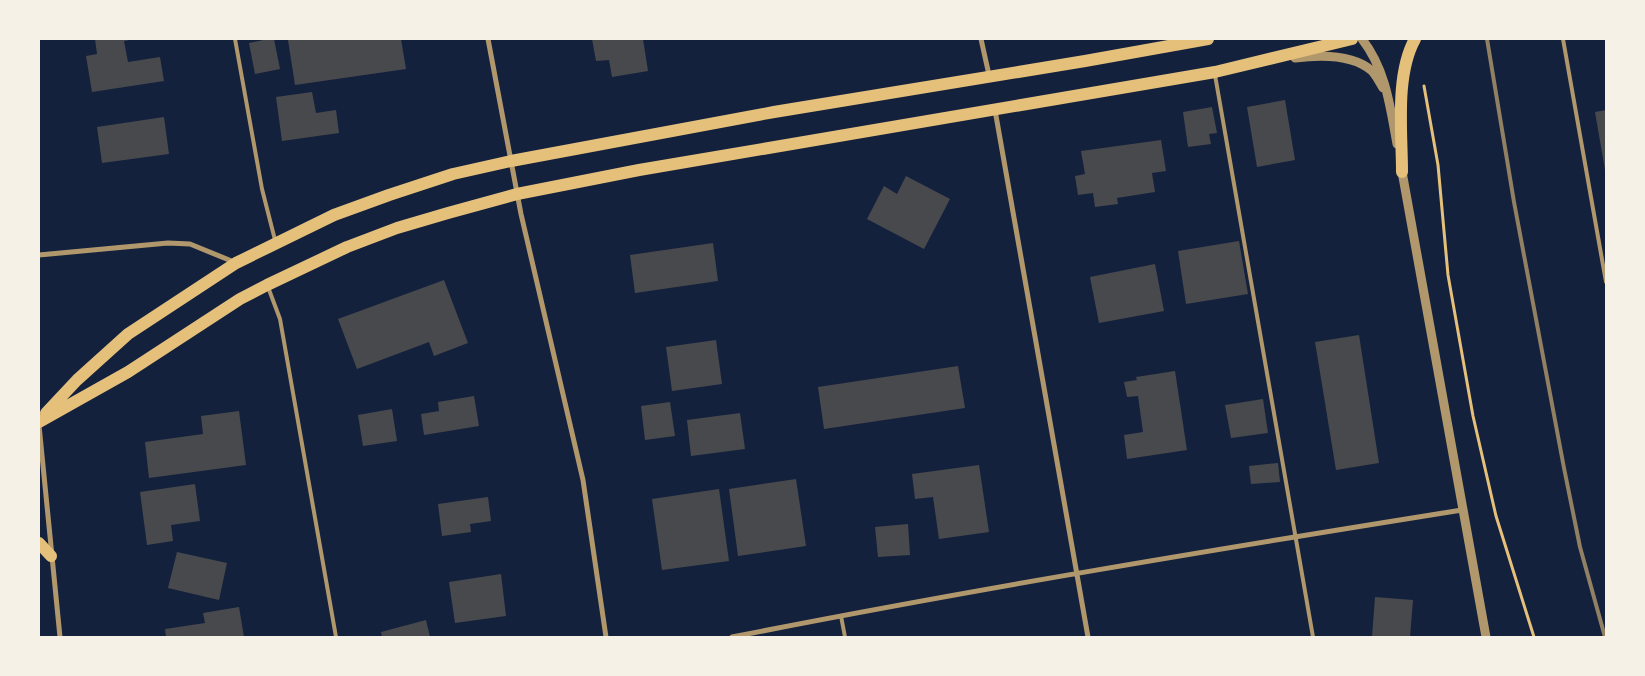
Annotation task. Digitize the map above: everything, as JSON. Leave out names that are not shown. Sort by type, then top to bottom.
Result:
[{"type":"main road","points":[[39,423],[77,380],[128,334],[236,263],[334,215],[389,195],[453,174],[511,161],[774,112],[989,77],[1191,40],[1208,39]]},
{"type":"main road","points":[[39,423],[128,372],[240,299],[267,284],[347,247],[397,228],[517,194],[639,170],[1214,72],[1352,39]]},
{"type":"main road","points":[[1402,172],[1405,63],[1415,39]]},
{"type":"main road","points":[[39,543],[51,556]]},
{"type":"street","points":[[488,39],[517,194],[583,480],[606,637]]},
{"type":"street","points":[[982,39],[989,77]]},
{"type":"street","points":[[1362,39],[1380,68],[1388,94],[1486,637]]},
{"type":"street","points":[[1250,63],[1311,56],[1332,56],[1355,62],[1372,71],[1388,94]]},
{"type":"street","points":[[994,109],[1088,637]]},
{"type":"street","points":[[39,255],[168,243],[190,244],[236,263]]},
{"type":"street","points":[[39,423],[60,637]]},
{"type":"street","points":[[732,637],[1296,535],[1462,510]]},
{"type":"lane","points":[[235,39],[262,189],[276,244]]},
{"type":"lane","points":[[1563,39],[1606,282]]},
{"type":"lane","points":[[1214,72],[1313,637]]},
{"type":"lane","points":[[267,284],[280,319],[336,637]]},
{"type":"lane","points":[[841,616],[845,637]]},
{"type":"path","points":[[1423,77],[1438,165],[1448,275],[1473,416],[1496,516],[1534,637]]},
{"type":"building","points":[[95,39],[135,39],[124,41],[128,62],[160,57],[164,81],[92,92],[86,56],[97,54]]},
{"type":"building","points":[[274,39],[280,69],[255,74],[249,43]]},
{"type":"building","points":[[401,39],[406,69],[295,85],[288,40]]},
{"type":"building","points":[[592,39],[643,39],[648,71],[612,77],[609,60],[596,61]]},
{"type":"building","points":[[312,92],[316,113],[336,110],[339,133],[282,141],[276,97]]},
{"type":"building","points":[[1285,100],[1295,160],[1257,167],[1247,107]]},
{"type":"building","points":[[1212,107],[1217,133],[1209,134],[1211,144],[1188,147],[1183,112]]},
{"type":"building","points":[[1606,110],[1606,170],[1605,170],[1595,112]]},
{"type":"building","points":[[164,117],[169,154],[102,163],[97,127]]},
{"type":"building","points":[[1161,140],[1166,171],[1152,173],[1155,192],[1117,198],[1118,204],[1095,207],[1093,193],[1078,195],[1075,176],[1085,174],[1081,151]]},
{"type":"building","points":[[906,176],[950,199],[924,249],[867,219],[884,186],[897,194]]},
{"type":"building","points":[[1239,241],[1248,294],[1186,304],[1178,251]]},
{"type":"building","points":[[713,243],[718,281],[635,293],[630,255]]},
{"type":"building","points":[[1155,264],[1164,311],[1099,323],[1090,277]]},
{"type":"building","points":[[444,280],[468,343],[434,356],[429,342],[357,369],[338,319]]},
{"type":"building","points":[[1359,335],[1379,463],[1336,470],[1315,342]]},
{"type":"building","points":[[716,340],[722,384],[672,391],[666,347]]},
{"type":"building","points":[[958,366],[965,408],[824,429],[818,387]]},
{"type":"building","points":[[1175,371],[1187,450],[1127,459],[1124,435],[1143,432],[1138,396],[1127,397],[1124,382],[1137,380],[1136,377]]},
{"type":"building","points":[[474,396],[479,426],[424,435],[421,414],[439,411],[438,402]]},
{"type":"building","points":[[1263,399],[1268,433],[1231,438],[1225,405]]},
{"type":"building","points":[[670,402],[675,436],[645,440],[641,406]]},
{"type":"building","points":[[392,409],[397,441],[363,446],[358,415]]},
{"type":"building","points":[[239,411],[246,465],[149,478],[145,442],[203,434],[201,416]]},
{"type":"building","points":[[740,413],[745,449],[691,456],[687,420]]},
{"type":"building","points":[[1278,463],[1280,482],[1251,484],[1249,466]]},
{"type":"building","points":[[979,465],[989,532],[939,539],[933,497],[915,499],[912,474]]},
{"type":"building","points":[[796,479],[806,546],[738,556],[729,489]]},
{"type":"building","points":[[195,484],[200,521],[171,525],[173,541],[147,545],[140,492]]},
{"type":"building","points":[[719,489],[729,561],[662,570],[652,499]]},
{"type":"building","points":[[488,497],[491,521],[470,524],[471,532],[442,536],[438,504]]},
{"type":"building","points":[[908,524],[910,555],[878,557],[875,527]]},
{"type":"building","points":[[177,552],[227,563],[219,600],[168,588]]},
{"type":"building","points":[[501,574],[506,616],[455,623],[449,582]]},
{"type":"building","points":[[1375,597],[1413,600],[1410,637],[1372,637]]},
{"type":"building","points":[[239,607],[244,637],[166,637],[165,629],[205,623],[203,613]]},
{"type":"building","points":[[426,620],[430,637],[382,637],[381,632]]},
{"type":"railway","points":[[1487,39],[1514,202],[1564,468],[1580,547],[1605,637]]}]
